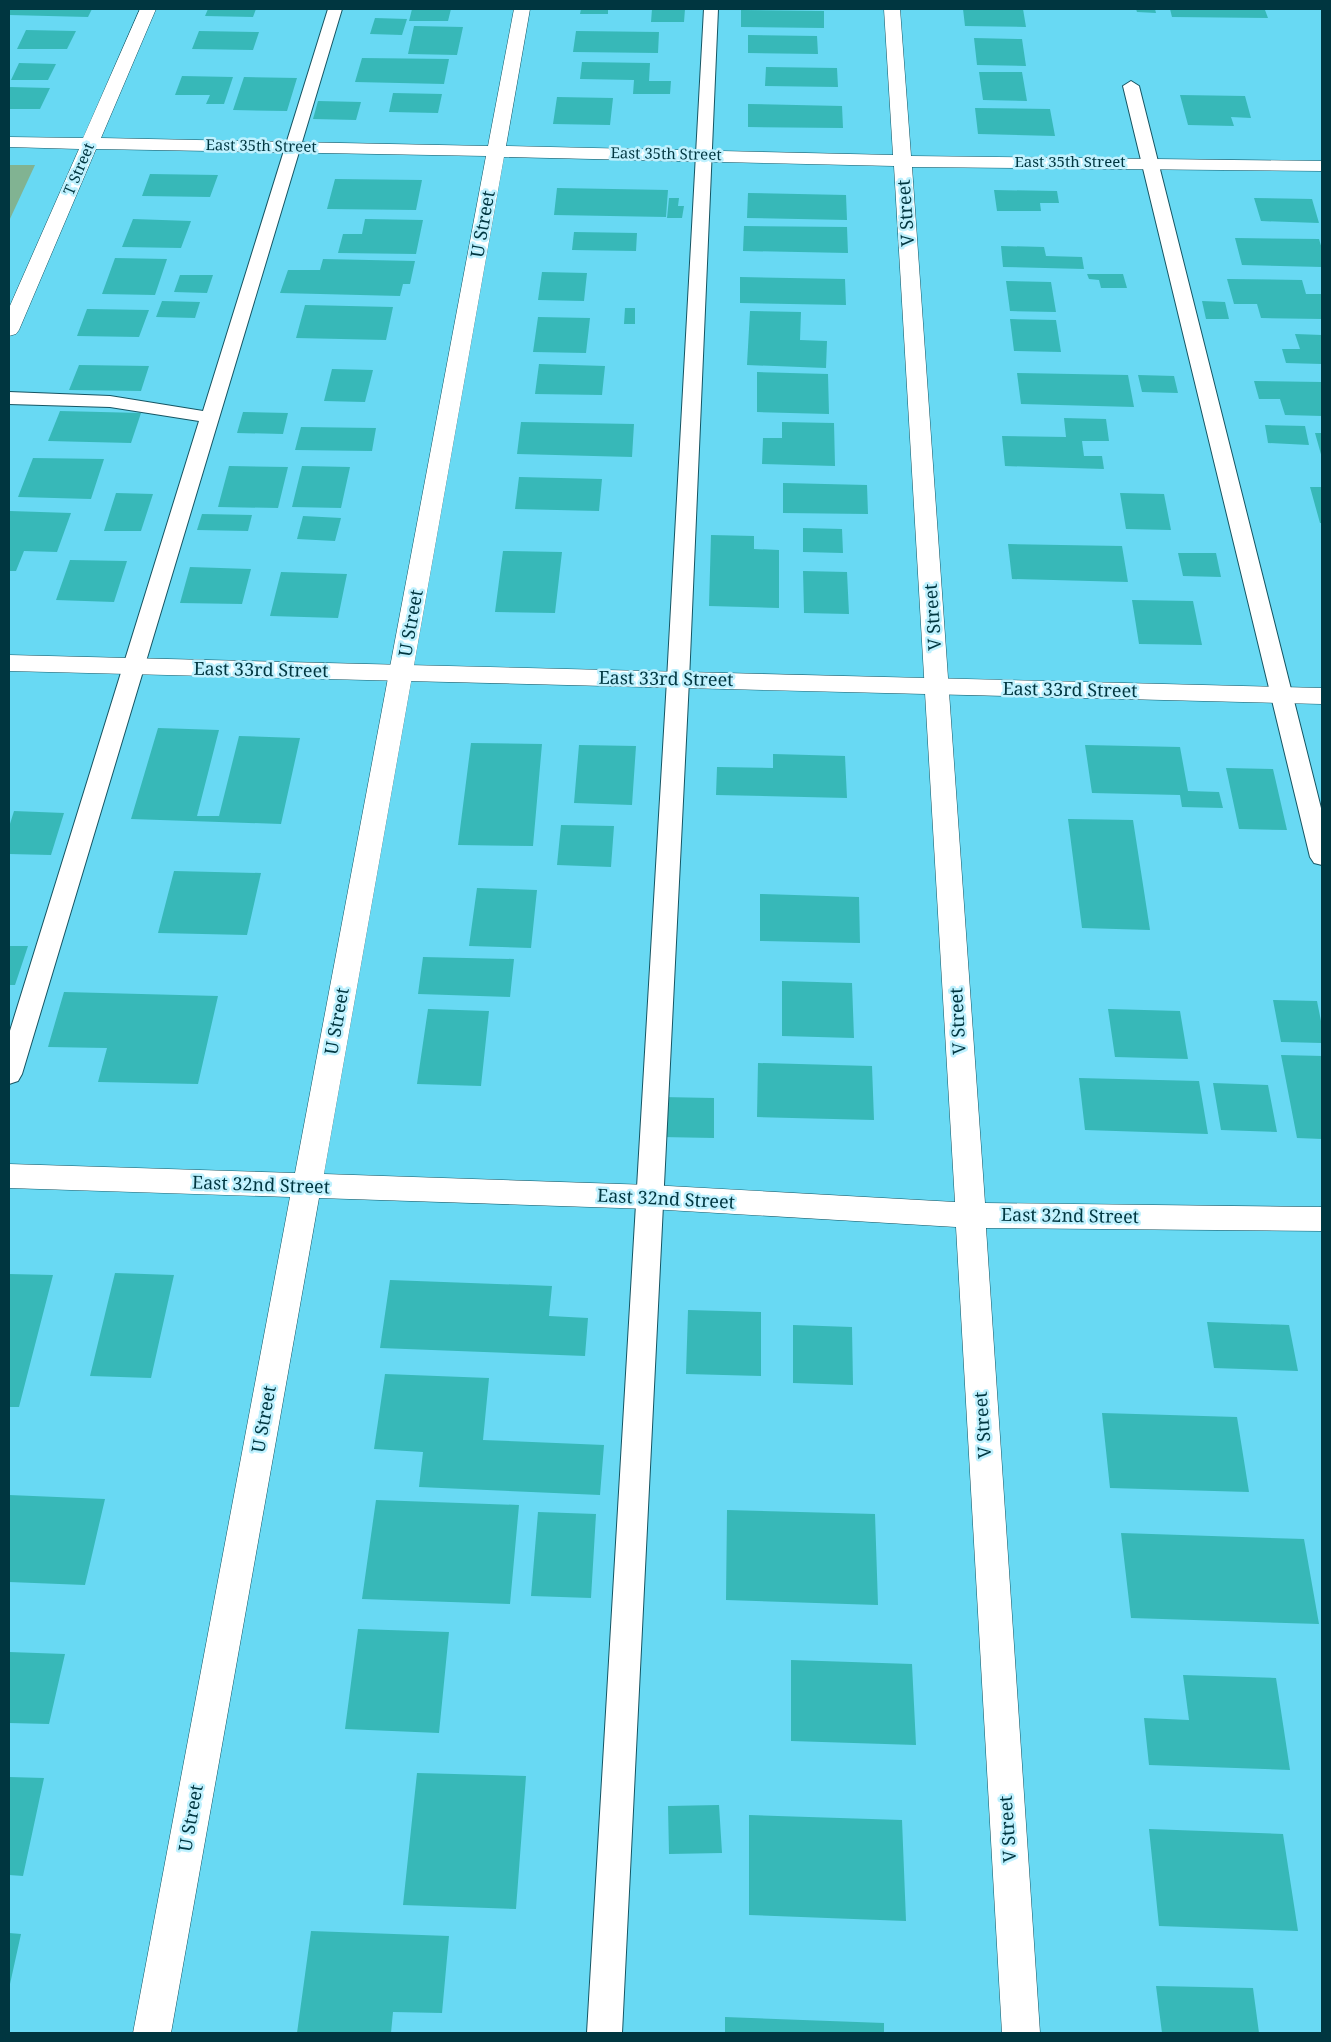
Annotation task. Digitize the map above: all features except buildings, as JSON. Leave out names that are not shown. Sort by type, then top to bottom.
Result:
[{"type":"street","name":"T Street","points":[[9,330],[148,9]]},
{"type":"street","name":"U Street","points":[[152,2033],[522,9]]},
{"type":"street","name":"V Street","points":[[892,9],[938,687],[1021,2033]]},
{"type":"street","name":"East 35th Street","points":[[9,142],[704,154],[902,161],[1322,166]]},
{"type":"street","name":"East 33rd Street","points":[[9,663],[1322,696]]},
{"type":"street","name":"East 32nd Street","points":[[9,1176],[650,1197],[970,1214],[1322,1219]]},
{"type":"lane","points":[[9,1074],[335,9]]},
{"type":"lane","points":[[604,2033],[678,680],[710,9]]},
{"type":"lane","points":[[1131,86],[1322,857]]},
{"type":"lane","points":[[9,398],[120,402],[165,407],[210,418]]},
{"type":"green space","points":[[9,165],[35,165],[9,221]]}]
